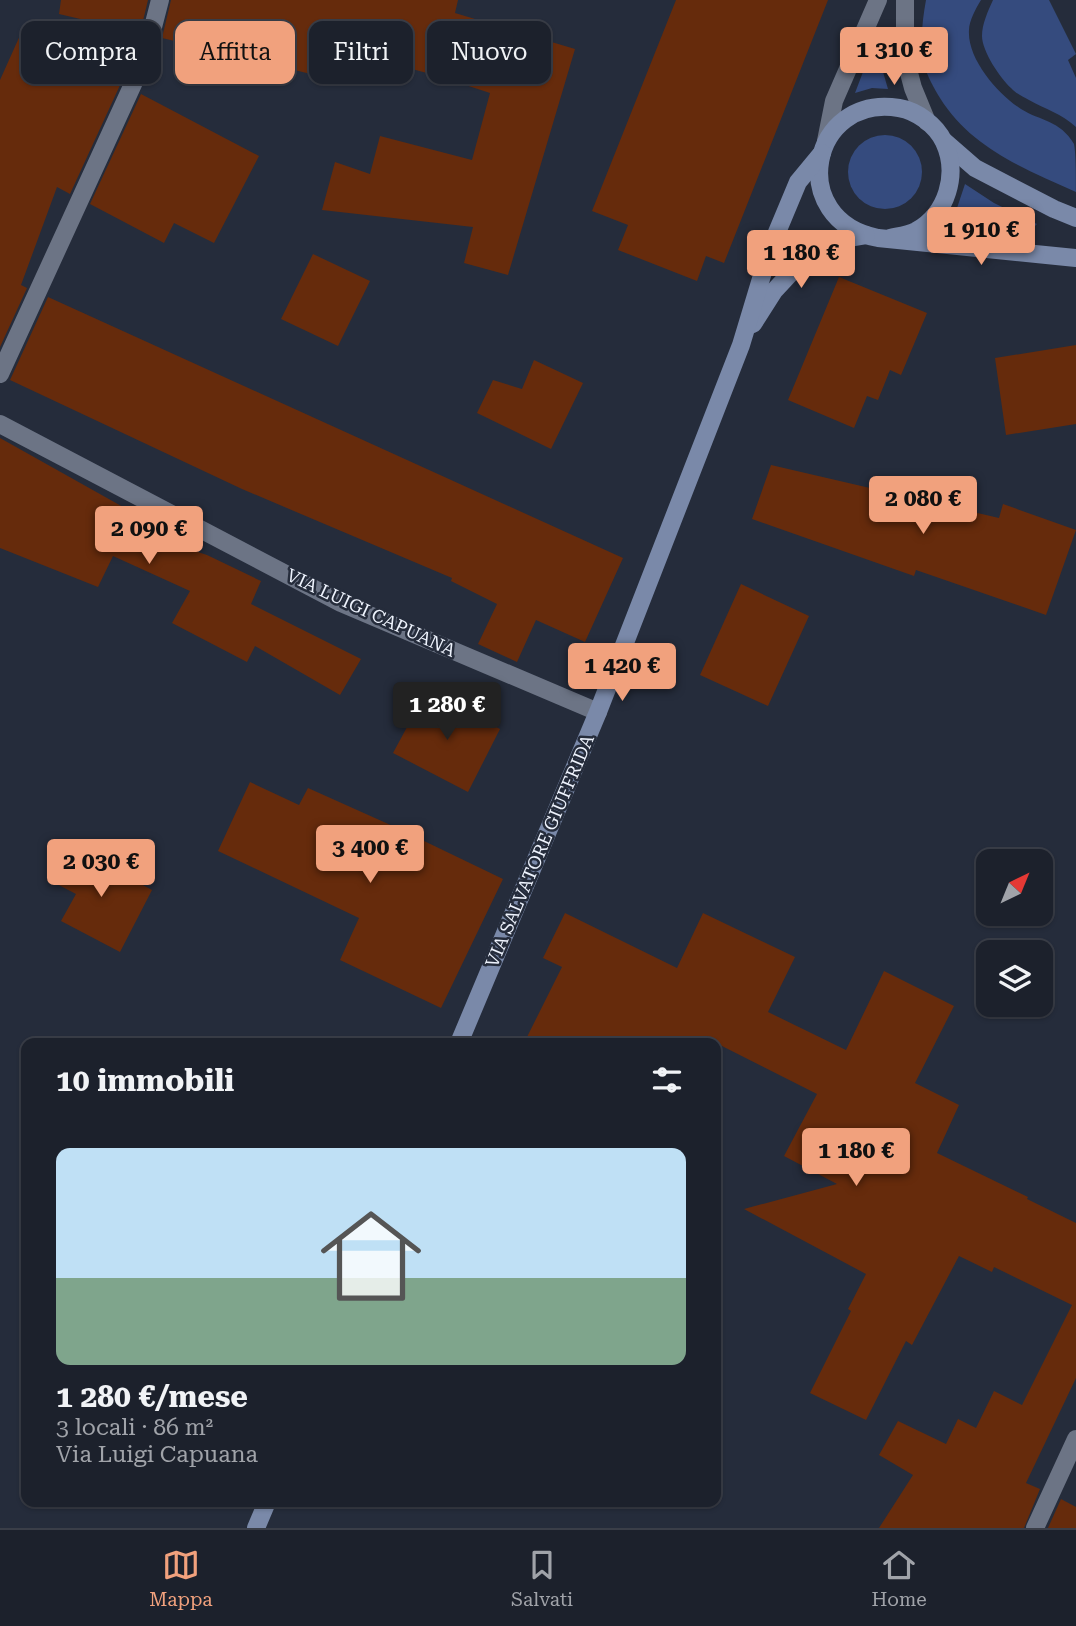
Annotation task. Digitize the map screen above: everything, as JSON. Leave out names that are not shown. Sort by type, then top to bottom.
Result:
[{"type":"main road","points":[[740,345],[770,249],[798,182],[834,130],[853,114],[879,106],[905,109],[917,114],[975,168],[1076,218]]},
{"type":"main road","points":[[890,238],[915,231],[926,224],[943,204],[951,179],[951,166],[943,141]]},
{"type":"main road","points":[[824,147],[819,178],[826,203],[843,223],[854,230],[866,235],[1076,258]]},
{"type":"main road","points":[[740,345],[774,291],[800,263],[836,240],[866,235]]},
{"type":"main road","name":"VIA SALVATORE GIUFFRIDA","points":[[461,1038],[598,712],[740,345]]},
{"type":"main road","points":[[256,1528],[265,1507]]},
{"type":"street","points":[[0,374],[145,58],[160,0]]},
{"type":"street","points":[[824,147],[834,101],[878,0]]},
{"type":"street","points":[[905,0],[905,58],[913,88],[927,122]]},
{"type":"street","name":"VIA LUIGI CAPUANA","points":[[0,424],[341,603],[598,712]]},
{"type":"street","points":[[1035,1528],[1076,1439]]},
{"type":"shaded area","points":[[926,0],[981,0],[971,19],[969,30],[973,52],[986,75],[1003,94],[1021,109],[1062,130],[1074,144],[1076,192],[1000,155],[967,131],[953,115],[935,90],[924,64],[922,32]]},
{"type":"shaded area","points":[[993,0],[1049,0],[1076,54],[1068,60],[1076,78],[1076,127],[1017,93],[997,71],[985,49],[982,36],[984,22]]},
{"type":"shaded area","points":[[879,42],[881,65],[888,89],[872,88],[855,93],[874,43]]},
{"type":"shaded area","points":[[885,135],[906,141],[916,151],[922,172],[916,193],[906,203],[885,209],[864,203],[854,193],[848,172],[854,151],[864,141]]},
{"type":"shaded area","points":[[965,184],[994,203],[1037,224],[1032,229],[1015,234],[946,226],[955,214]]},
{"type":"building","points":[[61,0],[148,0],[143,21],[89,21],[59,14]]},
{"type":"building","points":[[171,0],[458,0],[455,13],[482,21],[427,21],[427,73],[413,69],[413,21],[309,21],[309,74],[295,70],[295,21],[175,21],[175,41],[162,38]]},
{"type":"building","points":[[676,0],[828,0],[724,263],[706,256],[697,281],[618,250],[628,225],[592,211]]},
{"type":"building","points":[[21,33],[21,84],[121,84],[70,194],[57,187],[21,285],[27,288],[0,347],[0,80]]},
{"type":"building","points":[[551,42],[575,49],[508,275],[464,263],[473,227],[322,210],[335,162],[370,174],[380,136],[472,160],[490,93],[462,84],[551,84]]},
{"type":"building","points":[[141,94],[259,156],[214,243],[174,223],[164,243],[90,204]]},
{"type":"building","points":[[313,254],[370,281],[338,346],[281,319]]},
{"type":"building","points":[[839,277],[927,313],[901,375],[890,370],[878,400],[867,396],[854,428],[788,400]]},
{"type":"building","points":[[48,297],[623,558],[585,642],[536,620],[517,662],[478,644],[497,604],[451,581],[452,578],[242,489],[10,380]]},
{"type":"building","points":[[1076,345],[1076,424],[1006,435],[995,358]]},
{"type":"building","points":[[534,360],[583,383],[551,449],[477,413],[493,380],[522,389]]},
{"type":"building","points":[[0,438],[132,512],[125,528],[207,555],[261,581],[251,604],[361,659],[340,695],[255,646],[247,662],[172,623],[190,591],[113,556],[98,587],[0,548]]},
{"type":"building","points":[[771,465],[999,518],[1003,504],[1076,530],[1046,615],[916,570],[914,576],[752,519]]},
{"type":"building","points":[[741,584],[809,616],[768,706],[700,675]]},
{"type":"building","points":[[426,692],[500,729],[468,792],[393,753]]},
{"type":"building","points":[[250,782],[299,805],[308,788],[503,879],[441,1008],[340,960],[359,918],[218,851]]},
{"type":"building","points":[[72,847],[152,890],[120,952],[61,921],[76,894],[53,882]]},
{"type":"building","points":[[565,913],[677,968],[703,913],[795,957],[768,1012],[846,1050],[884,971],[954,1006],[915,1083],[959,1105],[937,1153],[1076,1223],[1076,1378],[1026,1483],[1040,1489],[1024,1528],[879,1528],[913,1475],[879,1455],[898,1421],[946,1444],[958,1419],[976,1428],[994,1391],[1022,1405],[1072,1305],[994,1267],[992,1272],[959,1256],[912,1345],[906,1341],[866,1420],[810,1393],[851,1311],[848,1309],[866,1274],[744,1209],[837,1184],[784,1156],[817,1094],[721,1046],[721,1038],[526,1038],[562,967],[543,958]]},
{"type":"building","points":[[1061,1499],[1076,1507],[1076,1528],[1048,1528]]}]
